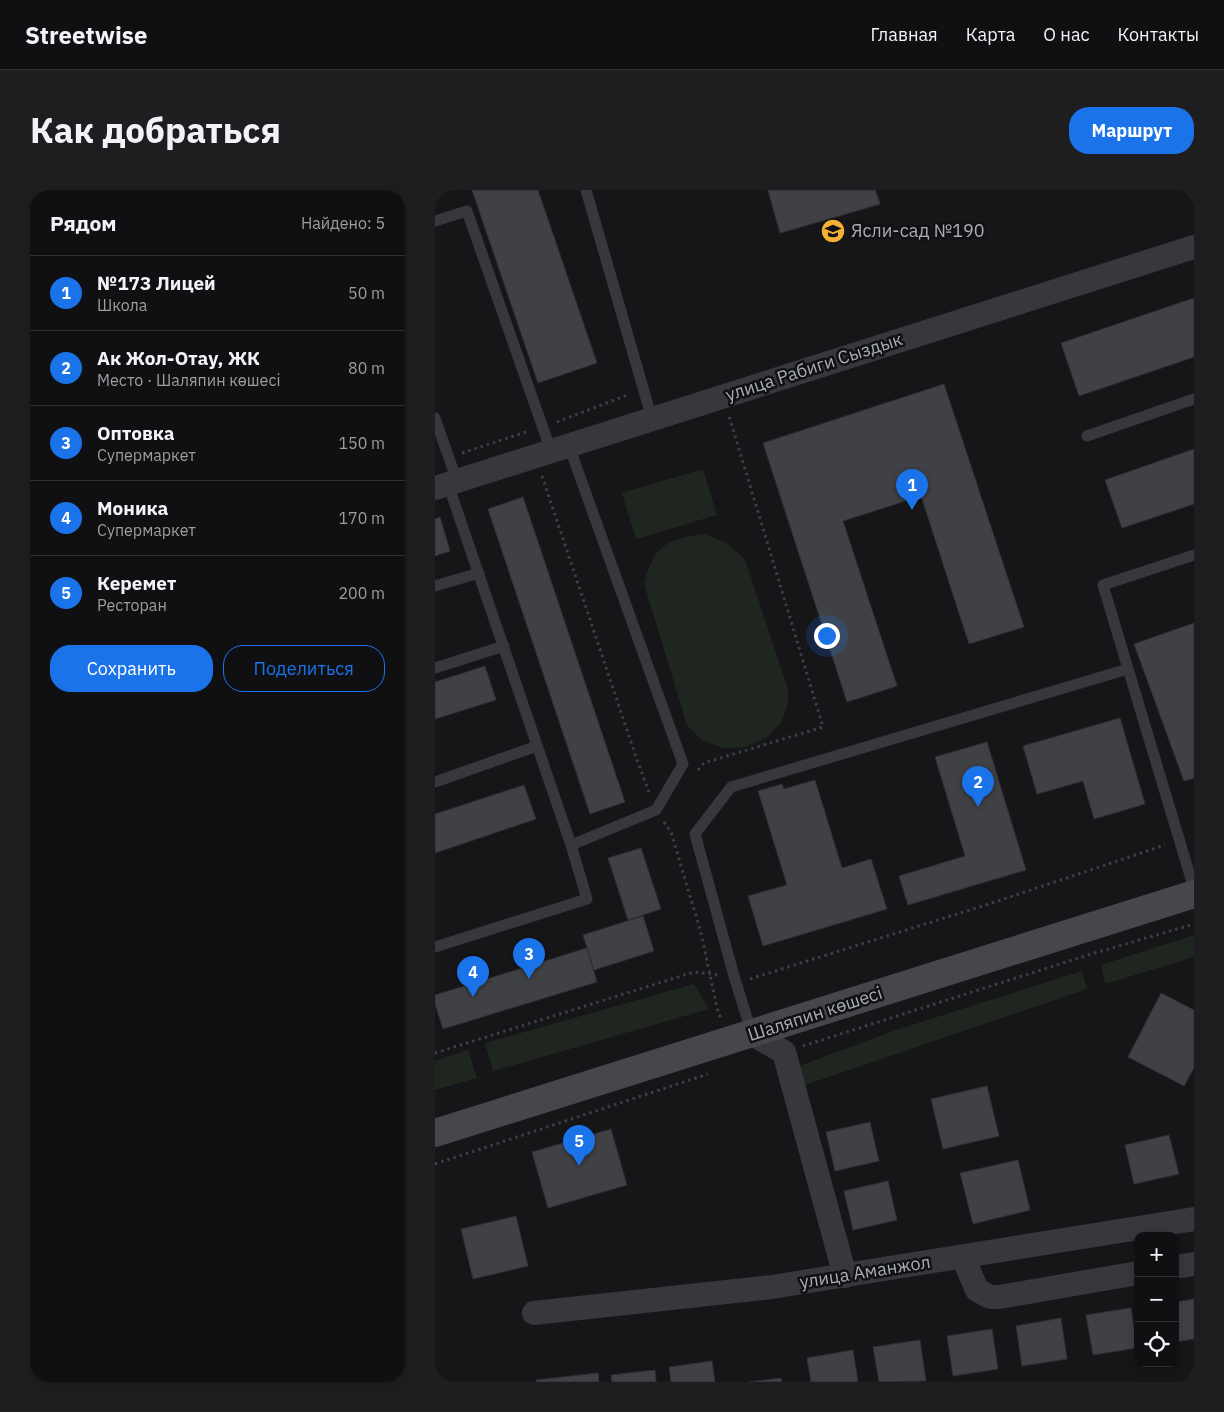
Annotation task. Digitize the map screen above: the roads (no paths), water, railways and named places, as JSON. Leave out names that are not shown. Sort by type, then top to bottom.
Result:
[{"type":"main road","name":"Шаляпин көшесі","points":[[435,1133],[1194,894]]},
{"type":"street","name":"улица Рабиги Сыздык","points":[[447,484],[1194,247]]},
{"type":"street","points":[[741,1038],[784,1052],[845,1276]]},
{"type":"street","name":"улица Аманжол","points":[[534,1313],[772,1287],[1194,1219]]},
{"type":"street","points":[[963,1257],[977,1290],[990,1297],[1023,1294],[1134,1274]]},
{"type":"street","points":[[1179,1266],[1194,1264]]},
{"type":"lane","points":[[586,190],[652,419]]},
{"type":"lane","points":[[435,221],[467,211],[552,451],[683,764],[656,810],[571,845]]},
{"type":"lane","points":[[1087,436],[1194,399]]},
{"type":"lane","points":[[435,418],[447,484],[504,646],[571,845],[587,899],[435,947]]},
{"type":"lane","points":[[1194,555],[1103,586],[1194,889]]},
{"type":"lane","points":[[435,586],[479,573]]},
{"type":"lane","points":[[435,668],[504,646]]},
{"type":"lane","points":[[741,1038],[734,976],[695,834],[731,787],[1128,669]]},
{"type":"lane","points":[[435,782],[537,746]]},
{"type":"place","name":"Ясли-сад №190","points":[[833,231]]},
{"type":"place","name":"№173 Лицей","points":[[912,510]]},
{"type":"place","name":"Ак Жол-Отау, ЖК","points":[[978,807]]},
{"type":"place","name":"Оптовка","points":[[529,979]]},
{"type":"place","name":"Моника","points":[[473,997]]},
{"type":"place","name":"Керемет","points":[[579,1166]]}]
